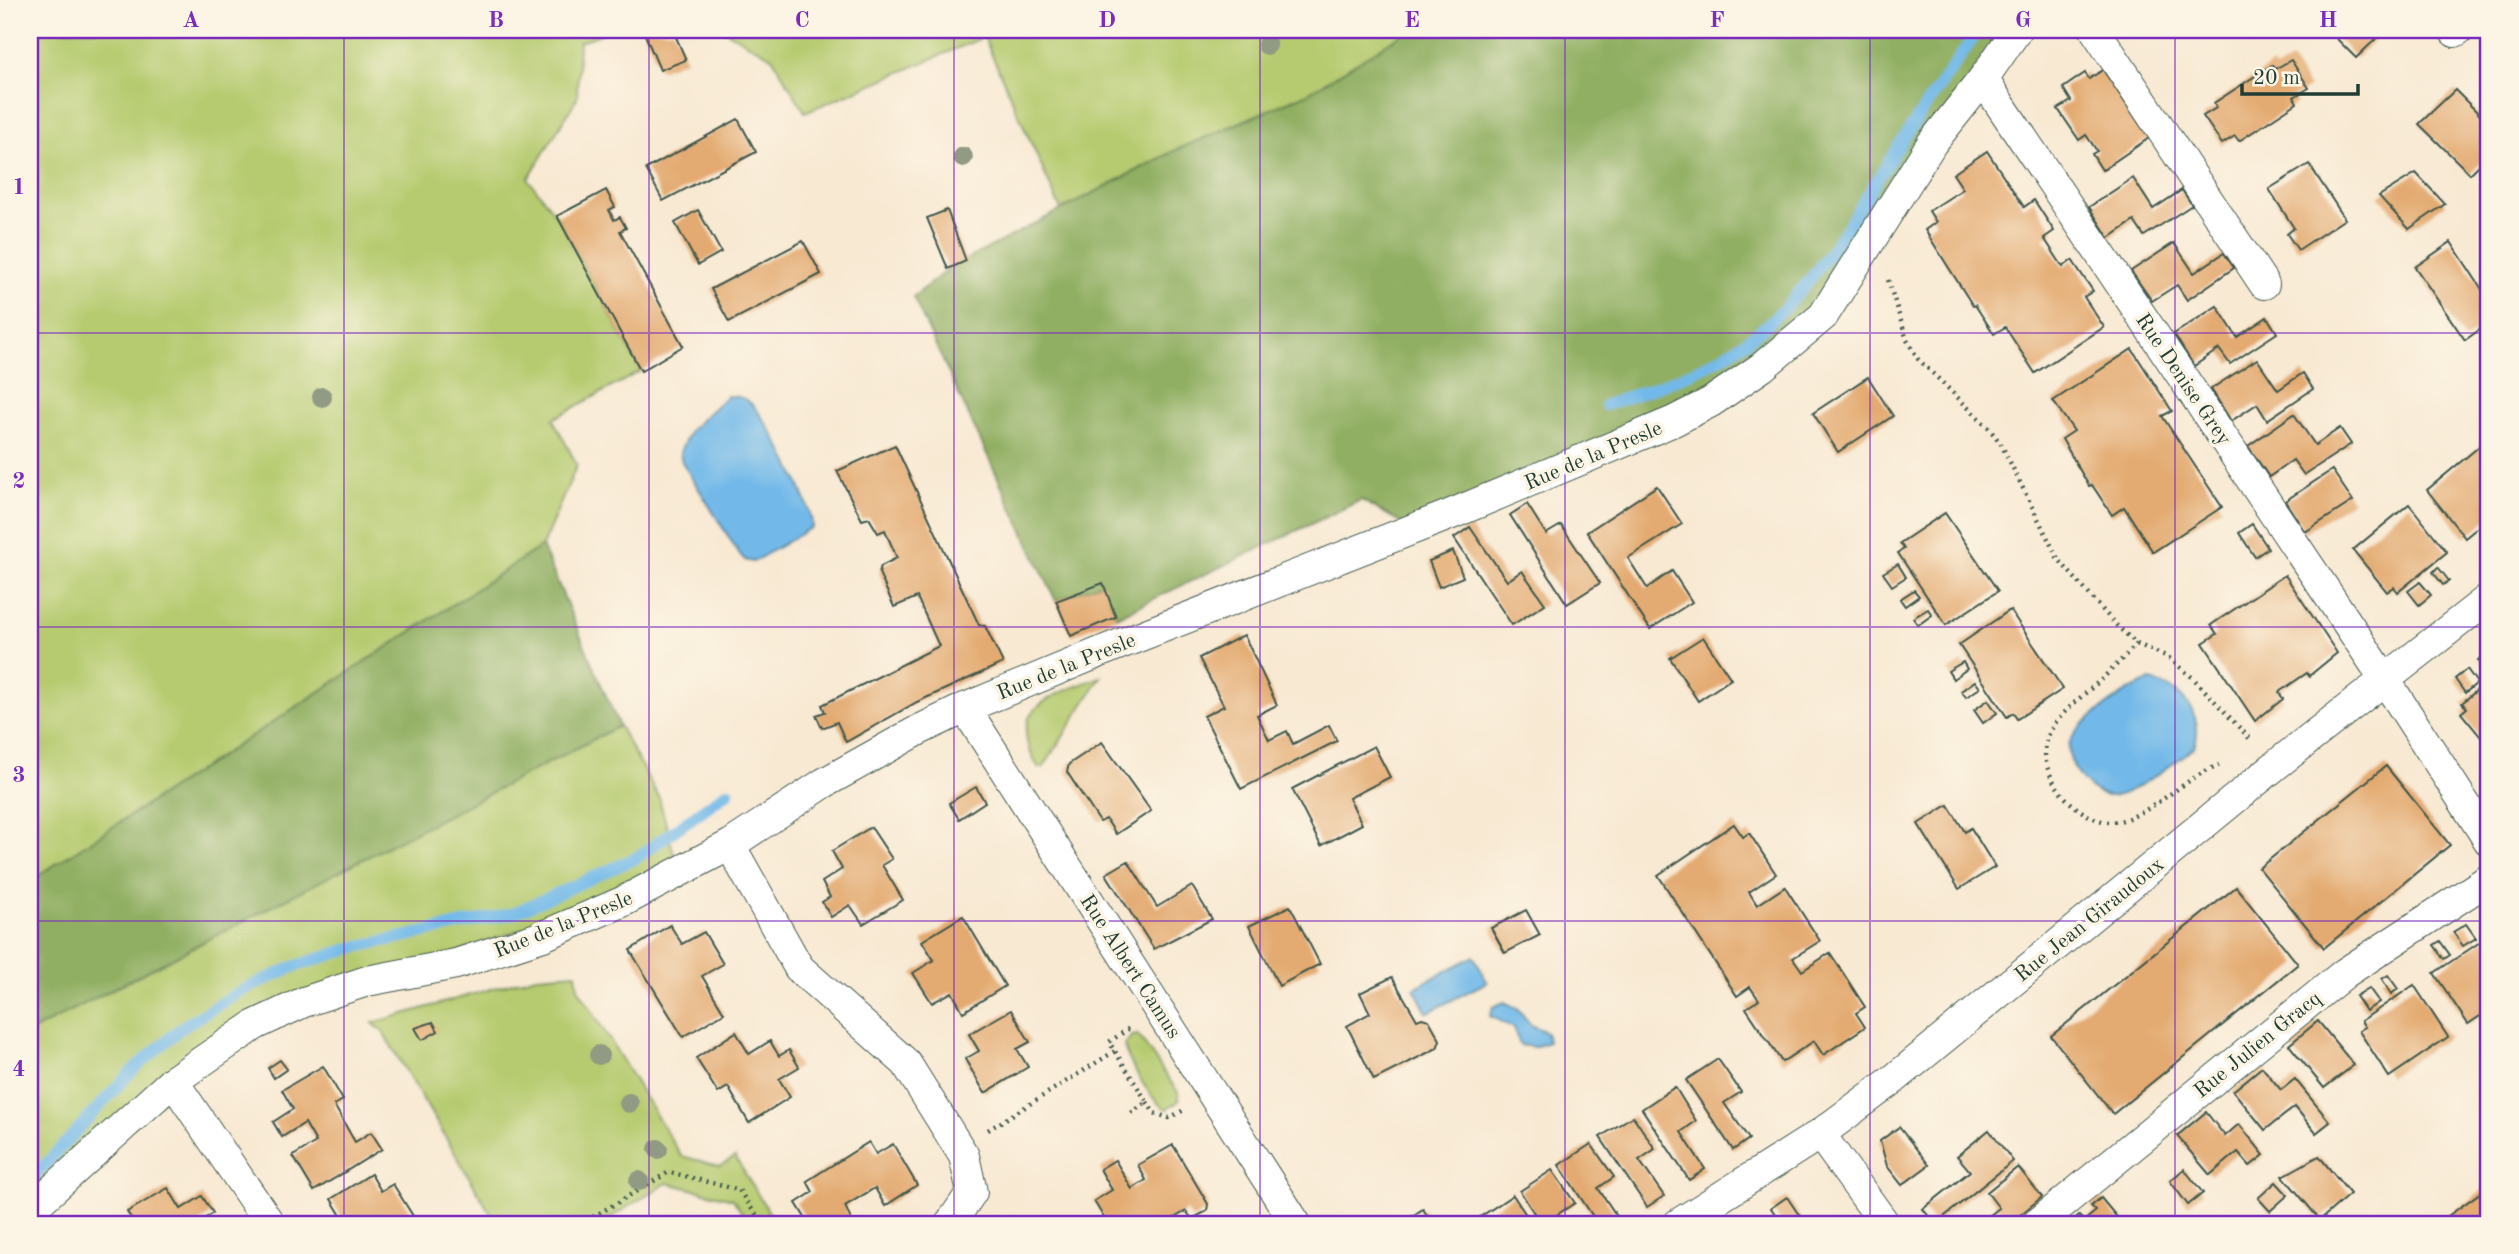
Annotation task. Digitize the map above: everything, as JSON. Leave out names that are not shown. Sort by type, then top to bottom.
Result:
[{"type":"street","name":"Rue de la Presle","points":[[30,1210],[173,1081],[256,1024],[304,1002],[367,981],[456,964],[543,936],[622,902],[730,845],[824,783],[964,708],[1449,515],[1674,421],[1712,402],[1762,367],[1823,316],[1932,143],[1983,79],[2017,30]]},
{"type":"street","points":[[2095,30],[2264,284]]},
{"type":"street","name":"Rue Denise Grey","points":[[1983,79],[2384,678]]},
{"type":"street","name":"Rue Jean Giraudoux","points":[[1678,1224],[1820,1134],[1894,1079],[2276,765],[2489,597]]},
{"type":"street","points":[[2384,678],[2489,841]]},
{"type":"street","name":"Rue Albert Camus","points":[[964,708],[1296,1224]]},
{"type":"street","points":[[730,845],[799,968],[906,1063],[959,1147],[964,1156],[972,1192],[950,1224]]},
{"type":"street","name":"Rue Julien Gracq","points":[[2037,1224],[2345,973],[2489,879]]},
{"type":"street","points":[[173,1081],[270,1224]]},
{"type":"street","points":[[1820,1134],[1885,1224]]},
{"type":"path","points":[[1877,231],[1891,296],[1918,359],[1974,413],[2001,444],[2058,559],[2095,604],[2137,645],[2168,657],[2276,765]]},
{"type":"path","points":[[2137,645],[2060,715],[2048,732],[2044,756],[2053,781],[2069,803],[2090,816],[2110,822],[2128,819],[2199,772],[2228,761]]},
{"type":"path","points":[[2241,745],[2248,737]]},
{"type":"path","points":[[1131,1113],[1147,1101],[1109,1042],[1158,1009]]},
{"type":"path","points":[[959,1147],[1115,1051]]},
{"type":"path","points":[[581,1224],[668,1172],[739,1190],[762,1224]]},
{"type":"green space","points":[[30,30],[611,30],[579,42],[577,98],[528,179],[557,216],[641,371],[553,419],[577,465],[542,546],[30,881]]},
{"type":"green space","points":[[724,30],[1409,30],[1308,93],[1174,151],[1061,210],[984,37],[805,112],[772,57]]},
{"type":"green space","points":[[1409,30],[2017,30],[1849,277],[1762,367],[1412,529],[1361,500],[1116,617],[1102,583],[1056,601],[913,297],[948,269],[1174,151],[1308,93]]},
{"type":"green space","points":[[542,546],[619,726],[30,1032],[30,881]]},
{"type":"green space","points":[[1101,677],[1043,768],[1039,768],[1029,748],[1026,731],[1029,717],[1051,697]]},
{"type":"green space","points":[[619,726],[659,798],[679,873],[255,1025],[30,1210],[30,1032]]},
{"type":"green space","points":[[576,973],[578,988],[681,1156],[720,1166],[735,1157],[776,1224],[749,1224],[733,1199],[667,1183],[600,1224],[497,1224],[383,1032],[373,1023],[536,976]]},
{"type":"green space","points":[[1138,1035],[1178,1092],[1179,1101],[1167,1109],[1148,1091],[1126,1052],[1124,1045],[1132,1036]]},
{"type":"water","points":[[727,396],[748,401],[766,423],[797,480],[812,527],[753,562],[745,560],[738,552],[682,462],[680,452],[690,430]]},
{"type":"water","points":[[2150,681],[2171,689],[2188,704],[2196,724],[2194,747],[2130,791],[2106,796],[2086,784],[2080,777],[2070,756],[2070,742],[2074,734],[2093,716],[2130,690]]},
{"type":"water","points":[[1474,956],[1487,982],[1427,1013],[1414,988]]},
{"type":"water","points":[[1504,1002],[1517,1008],[1531,1025],[1546,1032],[1548,1042],[1534,1047],[1520,1045],[1514,1028],[1490,1016],[1493,1007]]},
{"type":"building","points":[[643,30],[673,30],[686,60],[660,70]]},
{"type":"building","points":[[2328,30],[2385,30],[2356,58]]},
{"type":"building","points":[[2291,60],[2309,88],[2294,97],[2297,103],[2239,141],[2235,136],[2222,144],[2203,116],[2216,108],[2214,103],[2272,65],[2275,69]]},
{"type":"building","points":[[2103,70],[2149,138],[2102,170],[2092,154],[2097,151],[2086,135],[2079,140],[2058,109],[2071,101],[2063,88],[2085,73],[2089,79]]},
{"type":"building","points":[[2455,90],[2489,124],[2489,155],[2470,174],[2419,124]]},
{"type":"building","points":[[738,119],[756,152],[663,201],[646,169]]},
{"type":"building","points":[[1987,151],[2024,207],[2034,200],[2054,231],[2044,238],[2063,267],[2072,260],[2093,291],[2084,297],[2104,327],[2035,373],[2005,327],[1994,334],[1925,230],[1936,222],[1929,211],[1963,189],[1953,174]]},
{"type":"building","points":[[2309,164],[2345,219],[2298,250],[2287,234],[2294,228],[2269,189]]},
{"type":"building","points":[[2416,173],[2445,204],[2409,229],[2379,196]]},
{"type":"building","points":[[2133,178],[2153,209],[2182,190],[2192,205],[2144,236],[2134,221],[2109,238],[2089,207]]},
{"type":"building","points":[[606,190],[615,207],[609,210],[614,220],[620,217],[626,228],[620,231],[683,346],[641,371],[557,216]]},
{"type":"building","points":[[698,210],[721,252],[698,265],[675,223]]},
{"type":"building","points":[[947,210],[966,261],[948,269],[927,218]]},
{"type":"building","points":[[803,241],[821,274],[729,322],[711,289]]},
{"type":"building","points":[[2451,242],[2489,300],[2489,323],[2465,340],[2415,267]]},
{"type":"building","points":[[2174,243],[2194,273],[2224,253],[2234,268],[2187,300],[2177,285],[2152,301],[2131,271]]},
{"type":"building","points":[[2217,306],[2237,337],[2267,317],[2277,333],[2230,364],[2219,349],[2194,366],[2174,334]]},
{"type":"building","points":[[2132,349],[2172,411],[2162,416],[2222,507],[2153,552],[2124,507],[2112,515],[2092,485],[2089,486],[2062,439],[2074,431],[2053,401]]},
{"type":"building","points":[[2257,359],[2278,390],[2303,373],[2313,389],[2267,420],[2257,404],[2231,421],[2211,389]]},
{"type":"building","points":[[1868,377],[1893,416],[1838,452],[1813,413]]},
{"type":"building","points":[[2294,414],[2315,445],[2340,428],[2351,444],[2304,475],[2293,460],[2269,477],[2248,446]]},
{"type":"building","points":[[895,445],[979,625],[985,626],[1003,663],[917,702],[846,742],[837,722],[822,728],[816,715],[825,712],[822,705],[939,646],[917,597],[894,607],[879,573],[881,566],[897,558],[885,530],[878,533],[869,518],[862,520],[837,471]]},
{"type":"building","points":[[2481,445],[2489,455],[2489,518],[2465,538],[2427,490]]},
{"type":"building","points":[[2332,470],[2353,501],[2305,532],[2285,501]]},
{"type":"building","points":[[1657,486],[1682,524],[1628,558],[1647,588],[1672,571],[1692,602],[1650,629],[1587,532]]},
{"type":"building","points":[[1527,504],[1546,534],[1561,525],[1600,583],[1567,604],[1510,515]]},
{"type":"building","points":[[2409,504],[2447,552],[2398,592],[2394,587],[2387,592],[2353,550]]},
{"type":"building","points":[[1945,513],[1998,591],[1946,625],[1898,553],[1904,549],[1900,543]]},
{"type":"building","points":[[2252,524],[2268,548],[2255,557],[2239,533]]},
{"type":"building","points":[[1470,527],[1507,581],[1522,571],[1545,604],[1512,625],[1454,538]]},
{"type":"building","points":[[1453,551],[1463,577],[1439,587],[1429,561]]},
{"type":"building","points":[[1898,564],[1906,577],[1892,586],[1883,573]]},
{"type":"building","points":[[2438,567],[2449,581],[2443,585],[2433,572]]},
{"type":"building","points":[[2285,575],[2337,653],[2309,676],[2307,673],[2279,692],[2283,699],[2255,721],[2203,643],[2217,634],[2211,625]]},
{"type":"building","points":[[2420,582],[2431,595],[2419,605],[2408,591]]},
{"type":"building","points":[[1103,583],[1116,617],[1071,636],[1056,601]]},
{"type":"building","points":[[1914,590],[1919,596],[1905,606],[1900,599]]},
{"type":"building","points":[[1928,609],[1932,615],[1918,625],[1913,618]]},
{"type":"building","points":[[2010,610],[2063,689],[2017,719],[2013,713],[2007,717],[1959,645]]},
{"type":"building","points":[[1244,635],[1277,705],[1257,715],[1269,740],[1287,731],[1293,744],[1329,725],[1337,741],[1241,789],[1204,716],[1224,706],[1199,658]]},
{"type":"building","points":[[1703,637],[1731,679],[1698,701],[1670,658]]},
{"type":"building","points":[[2484,655],[2489,661],[2489,673],[2478,660]]},
{"type":"building","points":[[1963,662],[1967,669],[1953,679],[1948,671]]},
{"type":"building","points":[[2467,669],[2477,683],[2465,693],[2455,679]]},
{"type":"building","points":[[2489,680],[2489,747],[2461,713],[2467,708],[2462,703]]},
{"type":"building","points":[[1975,681],[1980,688],[1966,697],[1961,691]]},
{"type":"building","points":[[1988,700],[1997,713],[1983,723],[1974,710]]},
{"type":"building","points":[[1102,742],[1151,811],[1116,834],[1106,819],[1100,822],[1067,772],[1069,764]]},
{"type":"building","points":[[1374,746],[1390,777],[1349,798],[1362,824],[1321,846],[1292,789]]},
{"type":"building","points":[[2386,766],[2450,845],[2324,948],[2259,868]]},
{"type":"building","points":[[976,787],[985,802],[959,819],[949,803]]},
{"type":"building","points":[[1948,805],[1965,832],[1971,828],[1995,867],[1959,889],[1918,824]]},
{"type":"building","points":[[1734,824],[1743,837],[1749,833],[1776,874],[1749,892],[1757,905],[1785,887],[1820,941],[1793,958],[1802,971],[1830,953],[1865,1007],[1856,1013],[1865,1027],[1823,1055],[1814,1041],[1782,1062],[1746,1008],[1759,1000],[1750,987],[1737,996],[1658,875]]},
{"type":"building","points":[[871,827],[892,859],[882,865],[903,900],[863,924],[850,905],[831,917],[822,902],[830,897],[822,882],[842,869],[832,851]]},
{"type":"building","points":[[1128,861],[1157,907],[1192,886],[1212,919],[1154,949],[1106,874]]},
{"type":"building","points":[[2236,887],[2298,964],[2113,1114],[2051,1036]]},
{"type":"building","points":[[1290,906],[1320,964],[1279,986],[1249,926]]},
{"type":"building","points":[[1526,910],[1540,935],[1505,953],[1491,928]]},
{"type":"building","points":[[963,916],[1005,986],[963,1012],[952,992],[932,1003],[913,973],[934,960],[922,941]]},
{"type":"building","points":[[2466,924],[2476,938],[2463,946],[2453,932]]},
{"type":"building","points":[[670,925],[682,944],[704,932],[723,964],[702,976],[724,1013],[683,1037],[630,950]]},
{"type":"building","points":[[2486,938],[2489,942],[2489,1010],[2468,1024],[2434,973]]},
{"type":"building","points":[[2440,941],[2450,955],[2444,959],[2434,945]]},
{"type":"building","points":[[2388,975],[2398,989],[2391,994],[2382,979]]},
{"type":"building","points":[[1392,977],[1417,1020],[1429,1020],[1440,1040],[1437,1048],[1374,1080],[1347,1026],[1370,1013],[1360,993]]},
{"type":"building","points":[[2414,985],[2448,1037],[2389,1077],[2359,1031],[2365,1027],[2361,1021]]},
{"type":"building","points":[[2369,988],[2379,1002],[2366,1011],[2356,996]]},
{"type":"building","points":[[1011,1010],[1030,1042],[1017,1049],[1028,1067],[985,1093],[965,1059],[979,1051],[969,1034]]},
{"type":"building","points":[[2318,1021],[2354,1065],[2324,1088],[2289,1045]]},
{"type":"building","points":[[433,1022],[438,1031],[422,1040],[415,1028]]},
{"type":"building","points":[[736,1032],[749,1054],[770,1041],[779,1056],[789,1050],[799,1067],[779,1079],[790,1097],[749,1123],[728,1087],[718,1093],[696,1058]]},
{"type":"building","points":[[1718,1059],[1741,1092],[1724,1103],[1749,1139],[1733,1150],[1686,1080]]},
{"type":"building","points":[[280,1060],[287,1069],[274,1078],[268,1068]]},
{"type":"building","points":[[323,1066],[343,1100],[334,1105],[355,1142],[371,1132],[382,1149],[314,1191],[293,1156],[316,1142],[305,1123],[282,1137],[273,1122],[293,1109],[282,1090]]},
{"type":"building","points":[[2262,1067],[2281,1090],[2295,1079],[2330,1122],[2316,1133],[2295,1107],[2265,1130],[2233,1091]]},
{"type":"building","points":[[1675,1087],[1696,1121],[1681,1132],[1705,1169],[1689,1180],[1642,1109]]},
{"type":"building","points":[[2206,1112],[2225,1136],[2239,1124],[2264,1155],[2250,1166],[2238,1152],[2210,1175],[2177,1136]]},
{"type":"building","points":[[1633,1116],[1655,1149],[1639,1160],[1664,1196],[1647,1207],[1600,1137]]},
{"type":"building","points":[[1899,1127],[1929,1165],[1902,1185],[1887,1166],[1880,1141]]},
{"type":"building","points":[[1989,1130],[2013,1161],[1935,1224],[1923,1209],[1970,1171],[1957,1156]]},
{"type":"building","points":[[869,1142],[876,1154],[893,1144],[917,1185],[885,1206],[875,1188],[845,1206],[853,1224],[809,1224],[796,1203],[813,1192],[807,1181]]},
{"type":"building","points":[[1591,1144],[1614,1177],[1598,1188],[1622,1224],[1598,1224],[1559,1165]]},
{"type":"building","points":[[1173,1145],[1208,1204],[1207,1211],[1192,1219],[1186,1211],[1164,1224],[1093,1224],[1104,1218],[1094,1201],[1112,1190],[1100,1169],[1115,1160],[1132,1189],[1146,1180],[1138,1165]]},
{"type":"building","points":[[2319,1156],[2350,1194],[2320,1220],[2283,1176]]},
{"type":"building","points":[[2018,1167],[2042,1197],[2009,1224],[1979,1224],[1999,1208],[1987,1192]]},
{"type":"building","points":[[2184,1169],[2203,1193],[2188,1205],[2170,1181]]},
{"type":"building","points":[[1552,1170],[1575,1203],[1558,1214],[1565,1224],[1541,1224],[1520,1191]]},
{"type":"building","points":[[371,1174],[381,1191],[393,1184],[418,1224],[377,1224],[374,1218],[363,1224],[346,1224],[331,1199]]},
{"type":"building","points":[[2276,1182],[2288,1195],[2270,1211],[2258,1198]]},
{"type":"building","points":[[168,1188],[181,1209],[202,1196],[213,1213],[197,1224],[135,1224],[127,1212]]},
{"type":"building","points":[[2484,1190],[2489,1197],[2489,1224],[2437,1224]]},
{"type":"building","points":[[1513,1195],[1532,1224],[1485,1224],[1480,1217]]},
{"type":"building","points":[[1787,1197],[1805,1224],[1782,1224],[1771,1208]]},
{"type":"building","points":[[2101,1198],[2121,1222],[2068,1224],[2079,1216],[2084,1221],[2096,1211],[2091,1206]]},
{"type":"building","points":[[1423,1209],[1433,1224],[1400,1224]]},
{"type":"waterway","points":[[1606,405],[1674,380],[1722,357],[1763,328],[1785,307],[1824,261],[1912,125],[1979,30]]},
{"type":"waterway","points":[[30,1181],[132,1071],[182,1027],[241,991],[293,967],[352,948],[514,913],[636,858],[728,792]]}]
